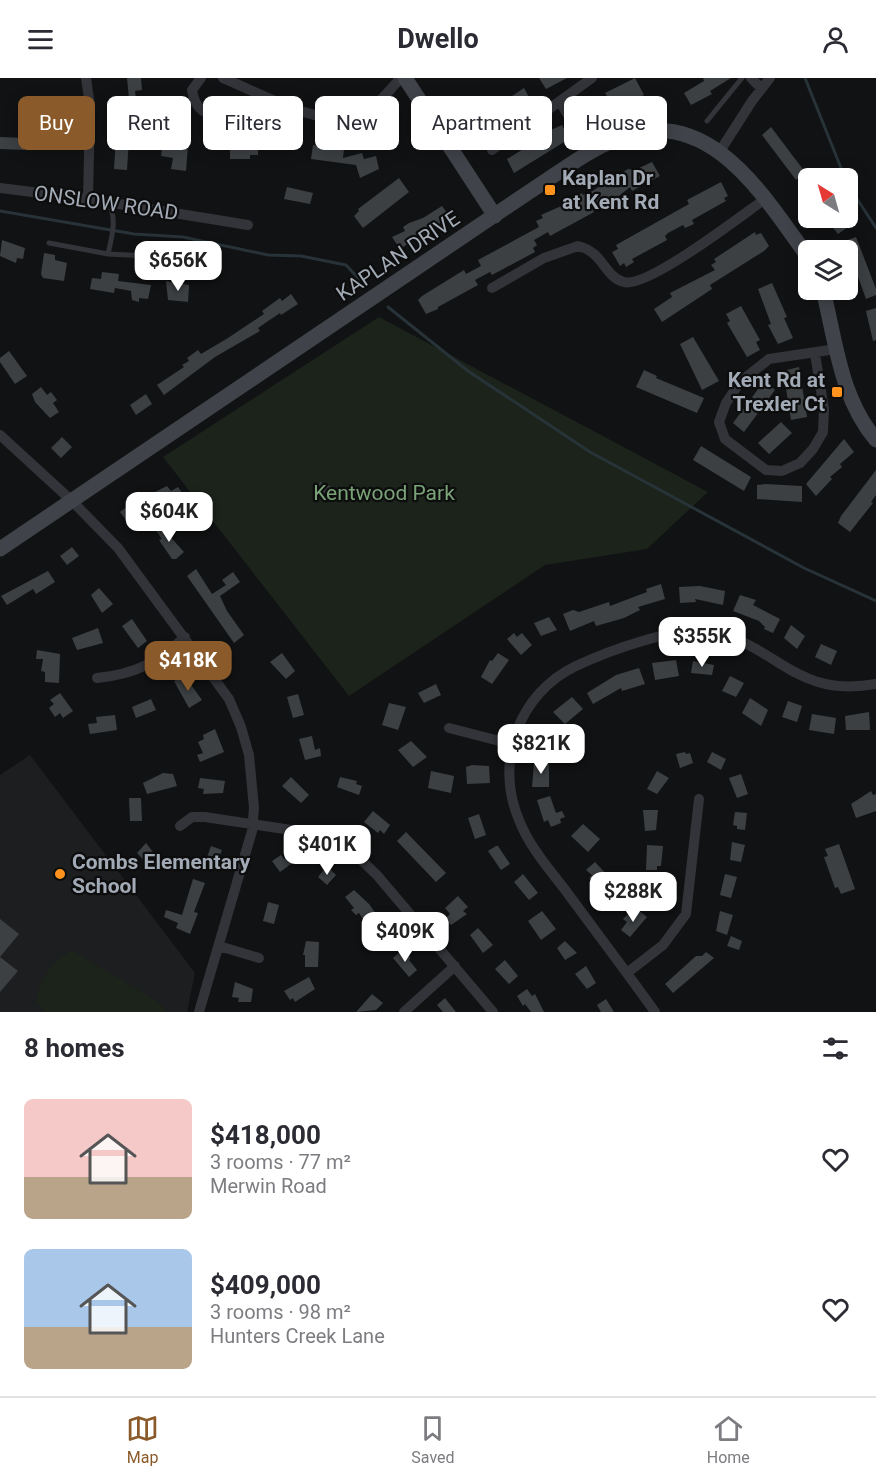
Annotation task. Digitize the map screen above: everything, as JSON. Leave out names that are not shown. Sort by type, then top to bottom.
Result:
[{"type":"street","points":[[86,78],[90,106],[88,199]]},
{"type":"street","points":[[201,78],[192,90],[194,101],[199,110],[203,112]]},
{"type":"street","points":[[224,78],[261,96]]},
{"type":"street","points":[[552,108],[592,78]]},
{"type":"street","points":[[751,78],[761,88]]},
{"type":"street","points":[[720,151],[770,78]]},
{"type":"street","points":[[303,108],[339,119],[359,115],[409,80],[495,216]]},
{"type":"street","points":[[560,102],[591,152]]},
{"type":"street","name":"KAPLAN DRIVE","points":[[0,549],[591,152],[624,136],[651,132],[683,135],[720,151],[739,166],[798,244]]},
{"type":"street","name":"ONSLOW ROAD","points":[[0,188],[88,199],[248,225]]},
{"type":"street","points":[[492,288],[544,258],[578,246],[599,256],[618,280],[632,284],[642,282],[765,199]]},
{"type":"street","points":[[825,300],[847,392],[855,411],[876,440]]},
{"type":"street","points":[[815,354],[824,409],[823,432],[800,463],[789,470],[766,470],[724,439],[718,428],[722,410],[740,382],[769,359],[815,354],[836,349]]},
{"type":"street","points":[[0,435],[72,501],[130,562],[224,692],[242,727],[253,783],[252,824],[199,1012]]},
{"type":"street","points":[[655,1012],[541,857],[519,821],[512,795],[511,744],[526,711],[540,692],[556,678],[589,660],[674,633],[708,632],[734,639],[816,683],[839,688],[876,684]]},
{"type":"street","points":[[97,678],[132,673],[144,668],[185,638]]},
{"type":"street","points":[[449,728],[511,744]]},
{"type":"street","points":[[627,973],[663,945],[686,914],[699,800]]},
{"type":"street","points":[[180,826],[192,817],[310,833],[356,855],[376,873],[493,1012]]},
{"type":"street","points":[[219,946],[259,958]]},
{"type":"street","points":[[404,1012],[455,966]]},
{"type":"lane","points":[[707,121],[742,78]]},
{"type":"lane","points":[[108,202],[113,212],[114,226],[109,251]]},
{"type":"lane","points":[[50,243],[188,258]]},
{"type":"shaded area","name":"Combs Elementary School","points":[[30,755],[195,973],[187,1012],[0,1012],[0,775]]},
{"type":"green space","name":"Kentwood Park","points":[[379,317],[708,492],[647,549],[545,565],[349,696],[163,457]]},
{"type":"green space","points":[[73,951],[157,1001],[168,1012],[45,1012],[37,1002],[39,987],[54,965]]},
{"type":"building","points":[[127,78],[141,78],[142,90],[135,91],[136,96],[129,96]]},
{"type":"building","points":[[539,78],[567,78],[546,89]]},
{"type":"building","points":[[635,78],[644,95],[607,96],[605,93]]},
{"type":"building","points":[[703,78],[731,78],[710,91],[712,94],[691,105],[684,93],[704,81]]},
{"type":"building","points":[[524,88],[528,96],[512,96]]},
{"type":"building","points":[[562,125],[564,129],[564,142],[552,150],[552,130]]},
{"type":"building","points":[[771,127],[802,168],[798,168],[796,180],[762,135]]},
{"type":"building","points":[[0,137],[18,138],[18,150],[0,149]]},
{"type":"building","points":[[313,145],[315,145],[315,150],[344,150],[343,158],[362,153],[364,159],[376,156],[379,169],[360,178],[356,165],[311,159]]},
{"type":"building","points":[[115,150],[128,150],[127,170],[114,169]]},
{"type":"building","points":[[162,150],[188,150],[186,171],[171,169],[173,158],[161,156]]},
{"type":"building","points":[[230,150],[258,150],[258,155],[250,155],[250,159],[230,159]]},
{"type":"building","points":[[522,150],[551,150],[514,173],[507,159]]},
{"type":"building","points":[[652,162],[660,176],[632,191],[630,187],[614,200],[612,197],[592,209],[594,212],[585,217],[550,236],[548,232],[534,240],[537,245],[533,248],[535,252],[492,275],[490,272],[475,280],[478,285],[426,314],[418,300],[422,296],[464,270],[466,274],[481,266],[478,260],[539,227],[536,221],[543,218],[541,215],[577,199],[576,197],[582,193],[583,195],[589,193],[628,169],[635,170]]},
{"type":"building","points":[[399,178],[409,192],[363,228],[354,216],[359,211],[358,209]]},
{"type":"building","points":[[721,182],[728,196],[724,198],[726,201],[692,220],[694,224],[685,228],[683,225],[668,233],[665,236],[667,240],[632,259],[634,262],[626,267],[624,263],[620,266],[612,252],[618,249],[616,245],[689,204],[687,200]]},
{"type":"building","points":[[287,187],[313,193],[310,204],[284,199]]},
{"type":"building","points":[[442,206],[450,217],[400,249],[392,237],[405,231],[403,227],[409,223],[423,218]]},
{"type":"building","points":[[833,228],[847,228],[838,234]]},
{"type":"building","points":[[755,232],[756,235],[761,233],[769,246],[764,251],[710,285],[712,289],[662,322],[654,309],[672,297],[670,293],[715,270],[711,265],[716,262],[714,259]]},
{"type":"building","points":[[2,240],[25,248],[23,259],[17,258],[16,263],[0,256]]},
{"type":"building","points":[[858,242],[876,289],[876,295],[866,299],[858,277]]},
{"type":"building","points":[[44,253],[55,255],[55,260],[67,263],[64,281],[43,278],[41,274]]},
{"type":"building","points":[[102,272],[119,274],[118,281],[151,285],[148,299],[139,298],[139,302],[132,300],[131,291],[115,288],[114,293],[90,289],[92,278],[101,279]]},
{"type":"building","points":[[166,281],[189,285],[188,302],[168,300]]},
{"type":"building","points":[[772,283],[787,317],[784,318],[793,338],[778,344],[768,325],[771,324],[758,289]]},
{"type":"building","points":[[291,294],[298,304],[258,328],[260,331],[215,357],[164,395],[157,385],[184,367],[182,365],[189,361],[187,358],[198,350],[201,354],[228,338],[264,314],[262,311],[280,298],[282,301]]},
{"type":"building","points":[[741,306],[760,340],[756,342],[760,350],[747,357],[727,323],[730,321],[726,314]]},
{"type":"building","points":[[876,308],[876,340],[873,341],[866,311]]},
{"type":"building","points":[[693,337],[719,381],[702,390],[680,344]]},
{"type":"building","points":[[9,351],[27,376],[15,384],[0,362],[0,358]]},
{"type":"building","points":[[799,367],[807,417],[791,420],[785,382],[791,379],[787,370]]},
{"type":"building","points":[[644,370],[657,376],[656,378],[704,398],[697,413],[636,387]]},
{"type":"building","points":[[764,381],[775,390],[744,432],[733,423]]},
{"type":"building","points":[[41,387],[47,395],[51,392],[57,400],[53,403],[59,412],[50,418],[35,402],[32,394]]},
{"type":"building","points":[[146,394],[152,404],[136,415],[130,405]]},
{"type":"building","points":[[781,422],[792,433],[769,454],[758,443]]},
{"type":"building","points":[[62,437],[72,447],[61,458],[51,448]]},
{"type":"building","points":[[844,439],[854,452],[840,464],[842,467],[830,477],[832,479],[816,496],[806,484]]},
{"type":"building","points":[[701,446],[751,477],[744,491],[693,460]]},
{"type":"building","points":[[876,470],[876,495],[871,502],[873,503],[850,532],[838,523]]},
{"type":"building","points":[[320,482],[332,487],[329,495],[317,490]]},
{"type":"building","points":[[757,485],[802,486],[802,502],[757,499]]},
{"type":"building","points":[[167,486],[171,491],[178,487],[185,497],[177,502],[173,496],[161,504],[153,493]]},
{"type":"building","points":[[142,500],[151,511],[136,523],[134,520],[129,524],[120,512],[134,501],[136,504]]},
{"type":"building","points":[[158,523],[184,552],[176,559],[172,559],[159,540],[162,539],[153,526]]},
{"type":"building","points":[[72,547],[79,556],[67,565],[60,556]]},
{"type":"building","points":[[196,569],[212,594],[226,585],[222,580],[233,572],[240,582],[220,596],[227,611],[244,635],[234,643],[187,576]]},
{"type":"building","points":[[48,571],[55,582],[36,594],[33,589],[7,605],[1,596]]},
{"type":"building","points":[[661,584],[665,599],[638,607],[640,610],[624,618],[596,626],[594,621],[570,631],[563,614],[573,610],[579,612],[609,602],[610,606],[647,592],[646,589]]},
{"type":"building","points":[[700,586],[725,591],[723,605],[695,599],[696,602],[680,603],[679,587]]},
{"type":"building","points":[[99,588],[113,604],[102,613],[91,595]]},
{"type":"building","points":[[740,595],[756,600],[753,605],[780,619],[773,633],[764,629],[765,627],[759,621],[733,611]]},
{"type":"building","points":[[549,617],[557,630],[541,636],[534,623]]},
{"type":"building","points":[[132,619],[147,641],[138,648],[122,626]]},
{"type":"building","points":[[791,625],[805,636],[797,649],[784,638]]},
{"type":"building","points":[[98,628],[103,643],[77,650],[72,638]]},
{"type":"building","points":[[514,633],[517,637],[522,633],[532,645],[521,655],[507,639]]},
{"type":"building","points":[[821,644],[837,651],[831,665],[815,657]]},
{"type":"building","points":[[37,650],[60,654],[59,683],[45,682],[45,672],[41,671],[43,659],[36,659]]},
{"type":"building","points":[[282,653],[295,671],[286,679],[270,662]]},
{"type":"building","points":[[498,653],[509,660],[492,684],[481,677],[490,660],[492,661]]},
{"type":"building","points":[[676,660],[679,676],[655,680],[652,663]]},
{"type":"building","points":[[693,661],[714,665],[712,675],[691,673]]},
{"type":"building","points":[[639,668],[645,684],[622,691],[621,688],[593,704],[587,693],[616,675]]},
{"type":"building","points":[[184,675],[202,700],[189,708],[174,681]]},
{"type":"building","points":[[730,676],[744,683],[736,697],[722,691]]},
{"type":"building","points":[[436,684],[441,695],[424,703],[418,693]]},
{"type":"building","points":[[60,693],[73,711],[63,718],[60,713],[55,717],[49,708],[54,704],[50,700]]},
{"type":"building","points":[[298,694],[304,715],[293,718],[287,697]]},
{"type":"building","points":[[572,697],[583,709],[565,724],[553,712]]},
{"type":"building","points":[[750,698],[768,710],[761,726],[742,713]]},
{"type":"building","points":[[151,699],[156,710],[136,718],[132,707]]},
{"type":"building","points":[[788,701],[802,706],[797,722],[782,717]]},
{"type":"building","points":[[389,703],[406,707],[398,730],[382,725]]},
{"type":"building","points":[[869,712],[870,730],[846,730],[845,716]]},
{"type":"building","points":[[812,714],[836,718],[834,734],[809,730]]},
{"type":"building","points":[[115,715],[117,730],[90,734],[88,724],[97,723],[96,717]]},
{"type":"building","points":[[215,729],[224,752],[200,762],[197,755],[203,753],[198,742],[204,739],[203,735]]},
{"type":"building","points":[[543,730],[557,736],[553,751],[537,745]]},
{"type":"building","points":[[312,736],[315,750],[320,748],[321,756],[305,760],[299,739]]},
{"type":"building","points":[[411,741],[427,757],[413,767],[398,750]]},
{"type":"building","points":[[712,752],[726,759],[721,770],[707,762]]},
{"type":"building","points":[[690,753],[693,763],[680,768],[676,754]]},
{"type":"building","points":[[534,763],[549,763],[549,787],[532,787]]},
{"type":"building","points":[[489,766],[490,783],[467,784],[466,767]]},
{"type":"building","points":[[431,771],[454,776],[451,793],[428,788]]},
{"type":"building","points":[[657,771],[669,778],[657,794],[647,789]]},
{"type":"building","points":[[163,773],[173,774],[177,786],[147,794],[143,783]]},
{"type":"building","points":[[741,774],[748,794],[737,798],[729,778]]},
{"type":"building","points":[[291,777],[309,795],[301,803],[282,786]]},
{"type":"building","points":[[340,777],[357,781],[356,784],[362,786],[359,795],[337,787]]},
{"type":"building","points":[[200,778],[225,781],[223,793],[203,794],[204,789],[198,788]]},
{"type":"building","points":[[871,791],[873,795],[876,794],[876,811],[856,818],[851,804]]},
{"type":"building","points":[[550,796],[556,813],[562,811],[565,817],[560,819],[561,823],[551,827],[548,820],[544,822],[537,800]]},
{"type":"building","points":[[129,798],[141,798],[142,821],[130,821]]},
{"type":"building","points":[[643,810],[658,810],[656,830],[645,831]]},
{"type":"building","points":[[373,811],[390,825],[384,834],[380,830],[378,833],[364,822]]},
{"type":"building","points":[[735,812],[747,813],[745,830],[737,829],[737,826],[733,825]]},
{"type":"building","points":[[479,814],[486,835],[475,839],[468,818]]},
{"type":"building","points":[[583,824],[600,839],[588,852],[571,836]]},
{"type":"building","points":[[406,832],[446,873],[436,882],[397,841]]},
{"type":"building","points":[[732,842],[745,845],[741,862],[730,860]]},
{"type":"building","points":[[146,843],[160,861],[152,869],[137,853]]},
{"type":"building","points":[[839,844],[855,889],[841,894],[838,887],[835,888],[824,857],[828,856],[825,849]]},
{"type":"building","points":[[647,845],[663,846],[661,866],[657,866],[657,870],[646,870]]},
{"type":"building","points":[[211,846],[222,850],[214,870],[204,866]]},
{"type":"building","points":[[496,846],[510,864],[501,870],[488,851]]},
{"type":"building","points":[[293,853],[298,859],[280,872],[272,861],[281,855],[284,859]]},
{"type":"building","points":[[595,862],[609,877],[606,879],[610,882],[608,885],[616,892],[608,899],[593,887],[596,885],[589,878],[592,875],[586,870]]},
{"type":"building","points":[[327,866],[336,875],[327,885],[318,877]]},
{"type":"building","points":[[523,874],[538,893],[529,900],[514,882]]},
{"type":"building","points":[[725,874],[737,877],[731,898],[720,895]]},
{"type":"building","points":[[646,875],[665,886],[654,900],[645,896],[647,892],[635,886],[639,877],[646,880]]},
{"type":"building","points":[[193,879],[205,883],[194,912],[198,913],[190,934],[176,928],[178,923],[164,917],[166,910],[182,915]]},
{"type":"building","points":[[354,890],[369,904],[389,932],[377,941],[359,913],[356,915],[351,910],[354,908],[345,897]]},
{"type":"building","points":[[458,896],[468,907],[463,911],[467,914],[451,925],[445,919],[450,914],[445,908]]},
{"type":"building","points":[[268,902],[279,905],[274,924],[263,921]]},
{"type":"building","points":[[637,909],[647,917],[630,937],[621,930],[627,922],[623,919],[628,914],[632,916]]},
{"type":"building","points":[[542,911],[556,929],[541,940],[528,921]]},
{"type":"building","points":[[720,911],[733,915],[727,935],[716,931]]},
{"type":"building","points":[[0,919],[19,934],[0,957]]},
{"type":"building","points":[[478,928],[493,945],[483,953],[470,935]]},
{"type":"building","points":[[731,936],[742,941],[739,950],[727,946]]},
{"type":"building","points":[[306,941],[319,942],[318,967],[305,967],[305,955],[303,955]]},
{"type":"building","points":[[565,941],[577,953],[565,960],[557,948]]},
{"type":"building","points":[[401,951],[411,958],[409,960],[417,970],[409,977],[393,958]]},
{"type":"building","points":[[706,952],[714,958],[673,993],[665,984],[696,956],[702,956]]},
{"type":"building","points":[[0,957],[18,971],[0,992]]},
{"type":"building","points":[[505,960],[518,976],[509,984],[495,969]]},
{"type":"building","points":[[586,966],[596,983],[587,989],[575,974]]},
{"type":"building","points":[[309,977],[315,989],[295,1002],[293,998],[290,1000],[284,991]]},
{"type":"building","points":[[235,982],[253,989],[251,1002],[238,1002],[239,998],[232,997]]},
{"type":"building","points":[[527,989],[532,996],[535,994],[544,1012],[531,1012],[525,1004],[523,1006],[517,996]]},
{"type":"building","points":[[372,994],[383,1003],[376,1010],[356,1012]]},
{"type":"building","points":[[445,998],[456,1012],[443,1012],[437,1005]]},
{"type":"building","points":[[606,999],[614,1012],[601,1012],[597,1005]]},
{"type":"waterway","points":[[805,78],[841,168]]},
{"type":"waterway","points":[[858,200],[876,228]]},
{"type":"waterway","points":[[0,211],[134,234],[183,237],[268,255],[301,256],[346,265],[360,280]]},
{"type":"waterway","points":[[388,307],[468,371],[590,452],[804,568],[876,601]]},
{"type":"place","name":"Kaplan Dr at Kent Rd","points":[[550,190]]},
{"type":"place","name":"Kent Rd at Trexler Ct","points":[[837,392]]},
{"type":"place","name":"Combs Elementary School","points":[[60,874]]}]
